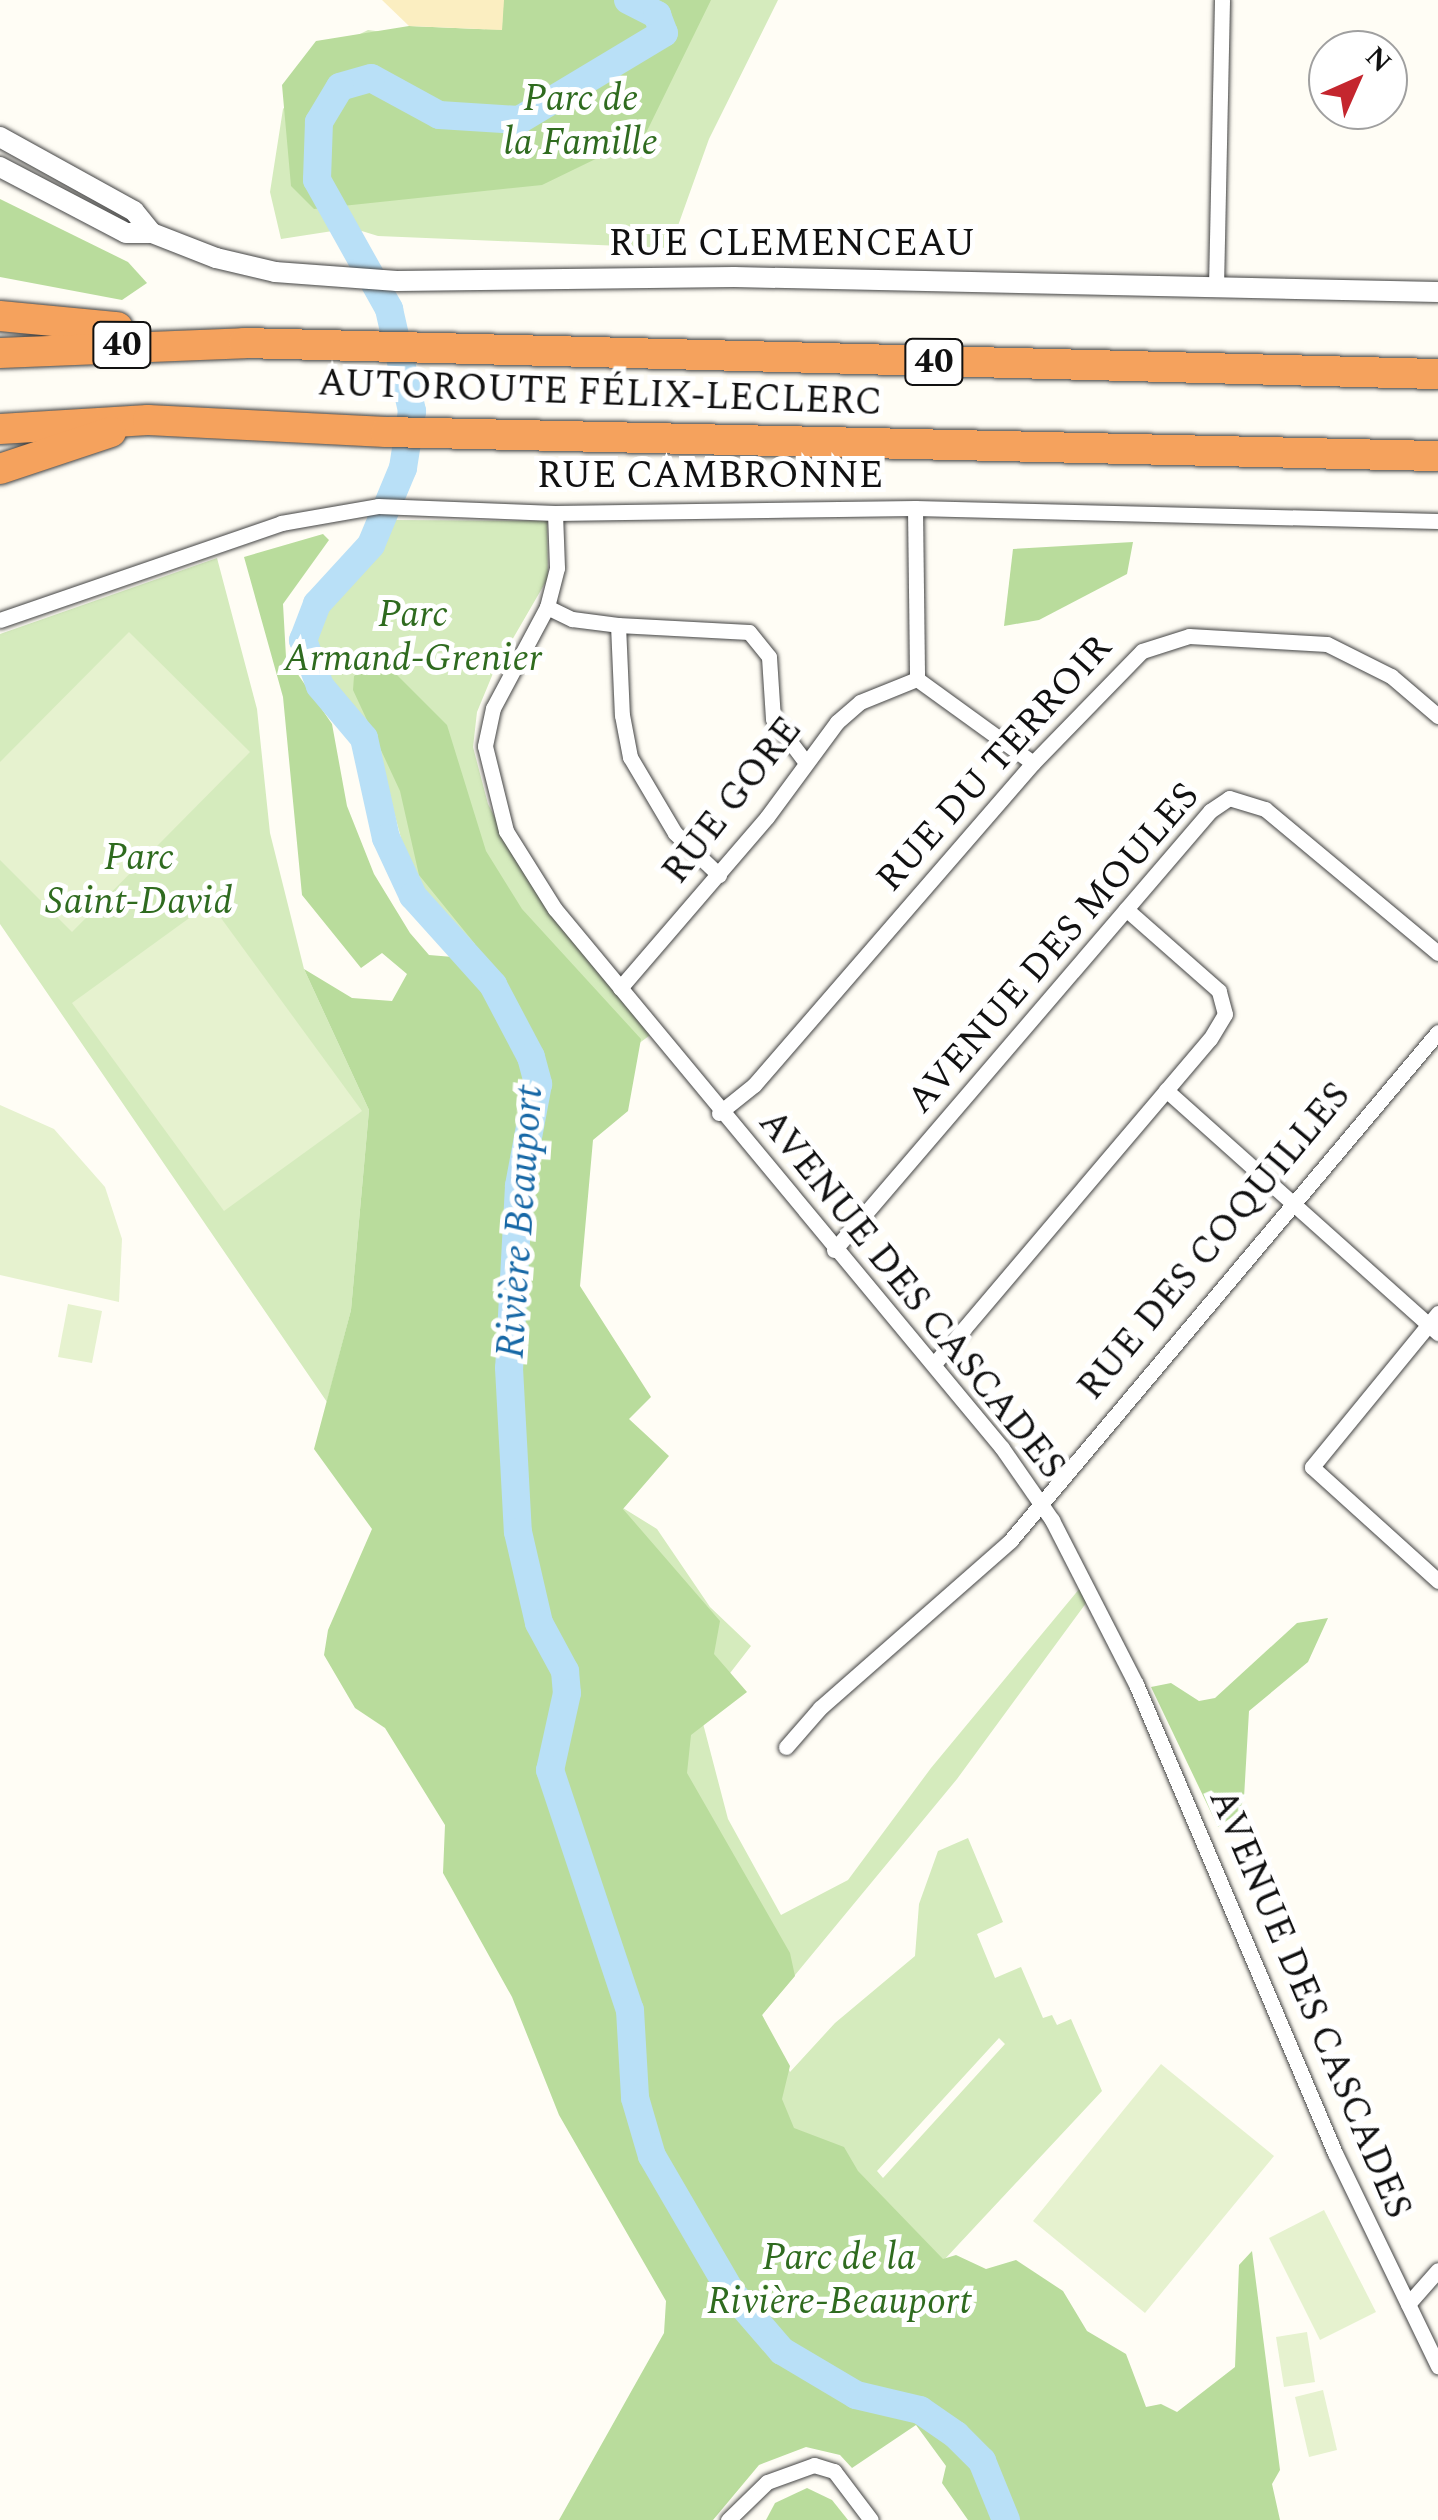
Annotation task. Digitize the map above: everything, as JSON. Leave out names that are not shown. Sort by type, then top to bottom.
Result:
[{"type":"highway","points":[[0,316],[194,330],[244,343]]},
{"type":"highway","name":"AUTOROUTE FÉLIX-LECLERC","points":[[0,353],[244,343],[1438,374]]},
{"type":"highway","points":[[0,470],[148,420]]},
{"type":"highway","name":"AUTOROUTE FÉLIX-LECLERC","points":[[0,429],[148,420],[386,432],[1438,456]]},
{"type":"street","points":[[1216,287],[1222,0]]},
{"type":"street","name":"RUE CLEMENCEAU","points":[[0,137],[134,211],[152,233]]},
{"type":"street","name":"RUE CLEMENCEAU","points":[[0,167],[126,232],[152,233],[216,258],[353,280],[734,277],[1438,292]]},
{"type":"street","name":"RUE CAMBRONNE","points":[[0,620],[281,523],[378,506],[555,512],[916,508],[1438,521]]},
{"type":"street","points":[[916,508],[916,679],[1033,764]]},
{"type":"street","name":"AVENUE DES CASCADES","points":[[555,512],[557,568],[547,607],[493,708],[485,746],[491,786],[506,831],[530,869],[718,1113],[934,1364],[1041,1504],[1136,1684],[1334,2153],[1438,2366]]},
{"type":"street","points":[[547,607],[572,619],[618,626],[749,632],[769,656],[773,719],[804,760]]},
{"type":"street","points":[[618,626],[622,715],[630,757],[675,833],[719,875]]},
{"type":"street","name":"RUE DU TERROIR","points":[[718,1113],[754,1085],[1119,668],[1165,640],[1189,636],[1327,644],[1391,676],[1435,707]]},
{"type":"street","name":"RUE GORE","points":[[620,988],[719,875],[804,760],[860,702],[916,679]]},
{"type":"street","name":"AVENUE DES MOULES","points":[[834,1250],[1210,810],[1229,798],[1246,800],[1438,953]]},
{"type":"street","points":[[934,1364],[1218,1028],[1224,1003],[1126,909]]},
{"type":"street","name":"RUE DES COQUILLES","points":[[786,1747],[820,1708],[1010,1541],[1438,1032]]},
{"type":"street","points":[[1166,1090],[1435,1323],[1312,1467],[1438,1581]]},
{"type":"street","points":[[1408,2304],[1438,2270]]},
{"type":"street","points":[[728,2520],[766,2482],[814,2465],[834,2471],[871,2520]]},
{"type":"green space","name":"Parc de la Famille","points":[[503,0],[778,0],[709,139],[670,248],[378,236],[352,228],[281,239],[270,192],[283,109],[328,50],[368,30],[476,44]]},
{"type":"green space","name":"Parc de la Famille","points":[[503,0],[711,0],[645,135],[542,185],[314,209],[291,186],[282,85],[316,41],[409,26],[502,30]]},
{"type":"green space","points":[[0,199],[128,262],[147,283],[122,300],[0,277]]},
{"type":"green space","name":"Parc Armand-Grenier","points":[[394,520],[547,521],[548,578],[494,671],[477,712],[473,747],[488,804],[516,858],[653,1033],[600,1072],[493,978],[415,890],[373,734],[321,665],[315,628],[332,594]]},
{"type":"green space","name":"Parc de la Rivière-Beauport","points":[[323,534],[329,540],[283,604],[286,657],[332,724],[347,806],[374,874],[410,933],[429,955],[465,958],[475,944],[419,875],[400,791],[353,690],[354,676],[367,667],[397,675],[447,725],[486,851],[522,909],[641,1039],[628,1111],[593,1140],[580,1286],[651,1397],[629,1419],[669,1456],[623,1509],[720,1621],[714,1654],[747,1692],[691,1735],[687,1773],[790,1953],[795,1976],[762,2015],[790,2066],[782,2099],[794,2128],[844,2147],[858,2171],[943,2259],[956,2255],[986,2269],[1016,2260],[1063,2291],[1087,2331],[1126,2354],[1146,2407],[1161,2404],[1177,2412],[1235,2367],[1239,2265],[1252,2251],[1280,2470],[1272,2484],[1280,2520],[968,2520],[942,2483],[946,2466],[916,2425],[852,2468],[840,2455],[806,2447],[759,2465],[713,2520],[559,2520],[664,2333],[666,2301],[559,2115],[512,1997],[443,1873],[445,1825],[385,1728],[355,1708],[324,1655],[328,1630],[372,1529],[314,1449],[351,1310],[369,1110],[304,969],[352,998],[392,1001],[407,974],[382,953],[361,968],[302,895],[283,697],[244,557]]},
{"type":"green space","points":[[1133,542],[1127,574],[1039,620],[1004,626],[1013,549]]},
{"type":"green space","name":"Parc Saint-David","points":[[217,558],[257,709],[270,833],[304,969],[369,1110],[351,1310],[327,1402],[0,924],[0,634]]},
{"type":"green space","points":[[129,632],[250,752],[72,932],[0,860],[0,762]]},
{"type":"green space","points":[[210,903],[362,1111],[224,1211],[72,1003]]},
{"type":"green space","points":[[0,1105],[54,1129],[105,1187],[122,1239],[119,1302],[0,1275]]},
{"type":"green space","points":[[68,1304],[102,1311],[92,1363],[58,1357]]},
{"type":"green space","name":"Parc de la Rivière-Beauport","points":[[623,1508],[657,1529],[710,1607],[751,1646],[700,1712],[728,1819],[781,1915],[848,1880],[931,1768],[1085,1582],[1092,1595],[957,1779],[762,2015],[790,2072],[835,2023],[915,1956],[919,1904],[938,1851],[968,1838],[1003,1922],[977,1934],[995,1978],[1021,1967],[1043,2018],[1052,2015],[1057,2025],[1071,2019],[1102,2091],[944,2260],[982,2461],[782,2351]],"holes":[[[999,2038],[1005,2044],[883,2178],[877,2171]]]},
{"type":"green space","points":[[1328,1618],[1308,1662],[1249,1711],[1244,1798],[1239,1812],[1218,1827],[1151,1687],[1171,1683],[1199,1701],[1215,1698],[1297,1623]]},
{"type":"green space","points":[[1161,2064],[1274,2156],[1145,2313],[1033,2221]]},
{"type":"green space","points":[[1324,2210],[1376,2312],[1320,2340],[1269,2238]]},
{"type":"green space","points":[[1307,2332],[1315,2382],[1284,2387],[1276,2337]]},
{"type":"green space","points":[[1323,2390],[1337,2450],[1309,2457],[1295,2397]]},
{"type":"green space","points":[[807,2488],[832,2500],[848,2520],[766,2520],[775,2503]]},
{"type":"sand","points":[[382,0],[504,0],[502,30],[409,26]]},
{"type":"waterway","name":"Rivière Beauport","points":[[628,0],[657,15],[664,33],[519,120],[439,115],[371,78],[340,87],[319,122],[317,180],[389,309],[412,411],[403,468],[371,545],[317,604],[303,640],[320,686],[364,738],[386,838],[413,896],[493,985],[531,1057],[538,1084],[519,1186],[509,1368],[518,1532],[539,1623],[565,1671],[567,1693],[550,1770],[630,2010],[635,2098],[652,2156],[731,2292],[782,2351],[856,2395],[920,2410],[956,2435],[982,2461],[1006,2520]]}]
